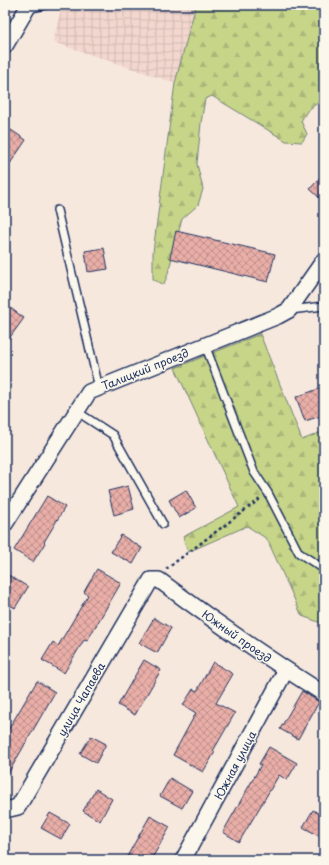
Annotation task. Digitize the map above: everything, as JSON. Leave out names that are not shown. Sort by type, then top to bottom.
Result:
[{"type":"street","points":[[5,45],[28,7]]},
{"type":"street","points":[[290,310],[324,260]]},
{"type":"street","name":"Талицкий проезд","points":[[5,524],[88,392],[290,310]]},
{"type":"street","name":"Южный проезд","points":[[151,580],[159,580],[211,619],[324,694]]},
{"type":"street","name":"улица Чапаева","points":[[5,810],[18,807],[151,580]]},
{"type":"street","name":"Южная улица","points":[[184,860],[286,670]]},
{"type":"lane","points":[[28,7],[45,5]]},
{"type":"lane","points":[[57,210],[99,388]]},
{"type":"lane","points":[[310,308],[324,301]]},
{"type":"lane","points":[[290,310],[324,306]]},
{"type":"lane","points":[[205,345],[254,472],[268,493],[299,553],[324,569]]},
{"type":"lane","points":[[76,411],[113,434],[163,524]]},
{"type":"path","points":[[151,580],[268,493]]},
{"type":"shaded area","points":[[62,5],[196,5],[175,83],[53,42]]},
{"type":"green space","points":[[196,5],[324,5],[324,98],[307,111],[301,121],[307,134],[302,142],[286,141],[212,96],[205,99],[197,164],[203,189],[198,205],[182,219],[167,277],[163,285],[153,279],[153,252],[175,83]]},
{"type":"green space","points":[[260,334],[302,440],[324,431],[324,624],[302,616],[267,539],[247,526],[188,552],[183,537],[239,507],[175,368]]},
{"type":"building","points":[[5,126],[26,140],[5,171]]},
{"type":"building","points":[[324,173],[324,202],[310,189]]},
{"type":"building","points":[[176,231],[275,254],[268,282],[170,258]]},
{"type":"building","points":[[104,248],[108,269],[88,272],[85,251]]},
{"type":"building","points":[[5,304],[24,318],[5,344]]},
{"type":"building","points":[[324,387],[324,415],[305,421],[296,397]]},
{"type":"building","points":[[128,486],[134,509],[114,515],[108,491]]},
{"type":"building","points":[[186,490],[196,508],[179,518],[169,500]]},
{"type":"building","points":[[47,496],[65,507],[33,562],[14,550]]},
{"type":"building","points":[[121,535],[142,548],[133,564],[111,552]]},
{"type":"building","points":[[97,569],[121,583],[87,641],[84,640],[64,673],[42,660],[53,642],[58,646],[88,595],[84,592]]},
{"type":"building","points":[[5,573],[28,587],[15,608],[5,602]]},
{"type":"building","points":[[154,618],[171,628],[157,653],[139,643]]},
{"type":"building","points":[[144,660],[161,670],[135,715],[118,705]]},
{"type":"building","points":[[213,662],[233,674],[216,703],[235,713],[213,751],[215,752],[203,772],[173,755],[196,713],[183,705],[193,689],[197,691]]},
{"type":"building","points":[[37,681],[55,692],[5,779],[5,735]]},
{"type":"building","points":[[302,691],[319,702],[298,739],[280,729]]},
{"type":"building","points":[[91,736],[106,744],[96,763],[80,754]]},
{"type":"building","points":[[269,747],[297,763],[287,780],[279,775],[239,842],[223,832],[261,765],[259,764]]},
{"type":"building","points":[[170,778],[192,791],[182,808],[160,796]]},
{"type":"building","points":[[96,789],[112,799],[100,821],[83,811]]},
{"type":"building","points":[[313,810],[324,817],[324,839],[303,827]]},
{"type":"building","points":[[50,813],[70,824],[61,839],[41,828]]},
{"type":"building","points":[[150,816],[170,827],[151,860],[125,860]]}]
